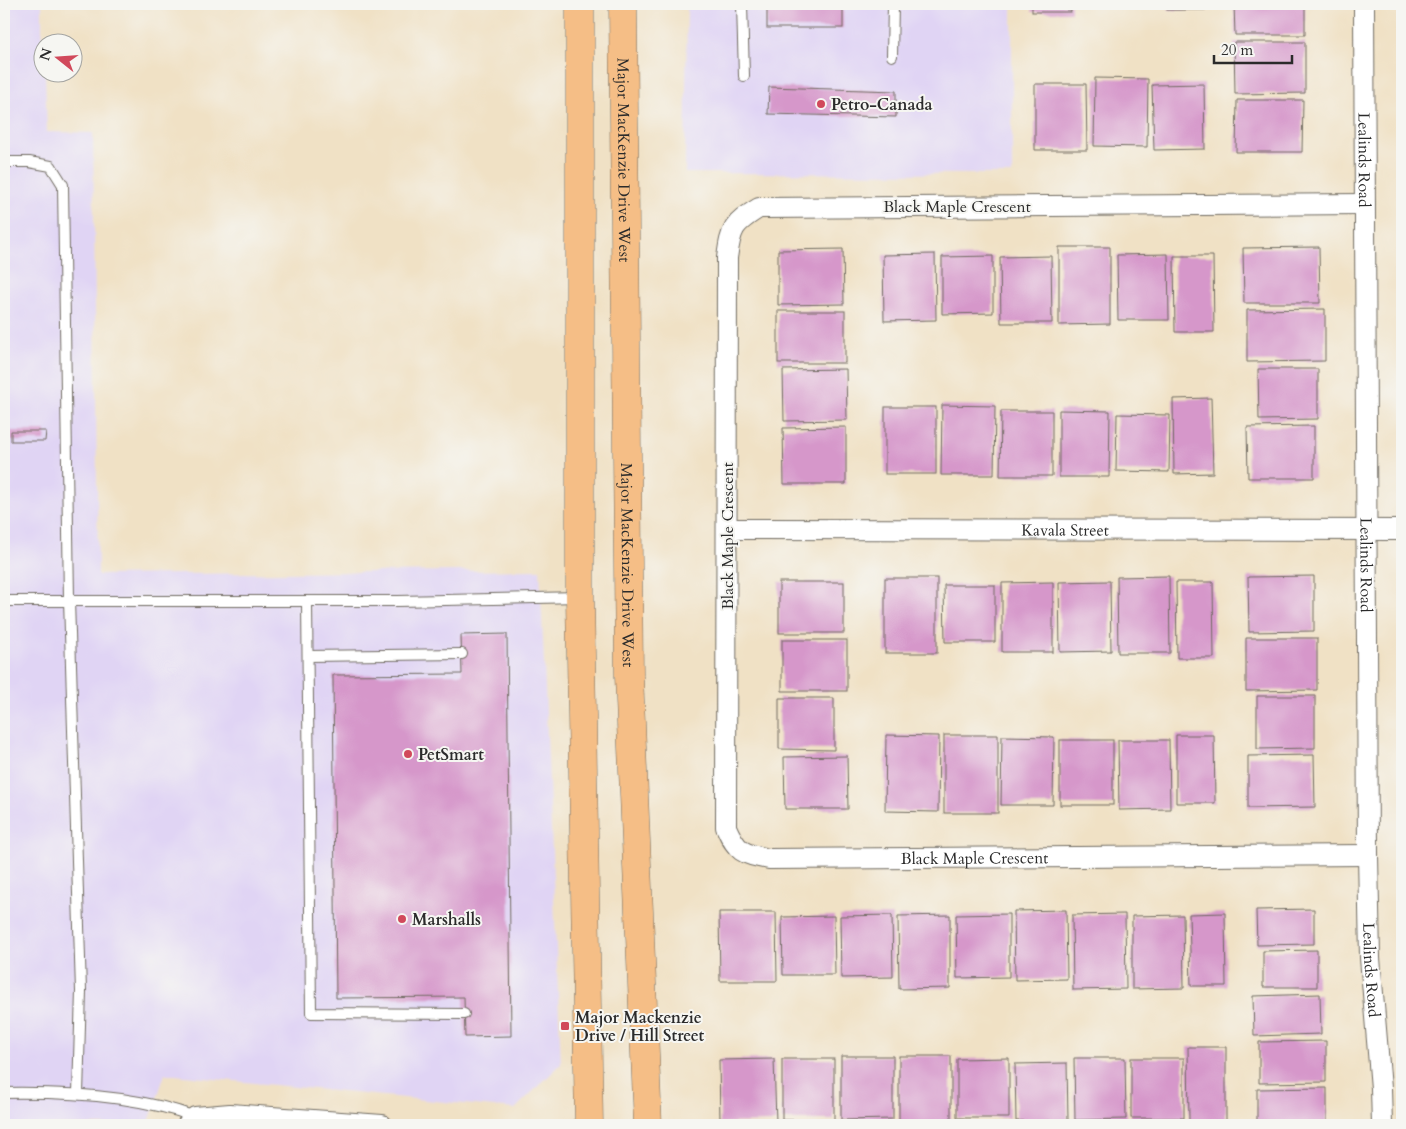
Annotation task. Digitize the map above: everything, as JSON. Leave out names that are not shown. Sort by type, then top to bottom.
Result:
[{"type":"main road","points":[[580,4],[580,597],[589,1125]]},
{"type":"main road","name":"Major MacKenzie Drive West","points":[[623,4],[629,676],[648,1125]]},
{"type":"street","name":"Lealinds Road","points":[[1364,4],[1364,204],[1368,531],[1368,855],[1370,958],[1382,1088],[1382,1125]]},
{"type":"street","name":"Black Maple Crescent","points":[[1364,204],[759,208],[744,217],[730,232],[727,258],[726,827],[735,847],[753,856],[769,859],[1368,855]]},
{"type":"street","name":"Kavala Street","points":[[727,529],[1402,530]]},
{"type":"street","points":[[191,1121],[230,1114],[382,1125]]},
{"type":"lane","points":[[742,4],[744,76]]},
{"type":"lane","points":[[892,56],[893,4]]},
{"type":"lane","points":[[4,162],[29,162],[51,166],[63,185],[69,600],[81,991],[78,1094]]},
{"type":"lane","points":[[4,601],[398,601],[580,597]]},
{"type":"lane","points":[[307,601],[311,1012],[464,1014]]},
{"type":"lane","points":[[308,656],[462,654]]},
{"type":"lane","points":[[4,1093],[78,1094],[170,1107],[191,1121]]},
{"type":"shaded area","points":[[4,4],[42,4],[42,32],[32,32],[32,82],[45,82],[47,132],[93,133],[98,575],[540,570],[561,1064],[515,1109],[165,1074],[148,1125],[4,1125]]},
{"type":"shaded area","points":[[687,4],[1012,4],[1012,174],[685,173]]},
{"type":"building","points":[[767,4],[843,4],[843,28],[767,28]]},
{"type":"building","points":[[1032,4],[1071,4],[1071,12],[1032,12]]},
{"type":"building","points":[[1167,4],[1205,4],[1205,10],[1167,10]]},
{"type":"building","points":[[1234,4],[1305,4],[1305,35],[1235,35]]},
{"type":"building","points":[[1234,42],[1305,42],[1305,93],[1235,94]]},
{"type":"building","points":[[1095,78],[1148,79],[1147,147],[1094,146]]},
{"type":"building","points":[[1035,84],[1086,84],[1087,150],[1035,150]]},
{"type":"building","points":[[1204,84],[1205,149],[1154,150],[1152,85]]},
{"type":"building","points":[[769,87],[896,91],[896,117],[768,114]]},
{"type":"building","points":[[1237,100],[1303,100],[1302,152],[1236,152]]},
{"type":"building","points":[[1059,247],[1110,247],[1110,324],[1059,325]]},
{"type":"building","points":[[1319,247],[1320,303],[1244,303],[1243,248]]},
{"type":"building","points":[[843,249],[844,304],[778,305],[778,250]]},
{"type":"building","points":[[935,254],[936,320],[884,321],[883,255]]},
{"type":"building","points":[[1168,254],[1169,320],[1118,320],[1117,255]]},
{"type":"building","points":[[993,256],[993,313],[942,314],[942,257]]},
{"type":"building","points":[[1051,256],[1052,323],[1001,323],[1000,257]]},
{"type":"building","points":[[1174,256],[1213,256],[1214,332],[1175,332]]},
{"type":"building","points":[[1325,309],[1325,361],[1247,362],[1247,310]]},
{"type":"building","points":[[778,311],[845,311],[845,363],[778,363]]},
{"type":"building","points":[[846,369],[847,420],[784,421],[783,370]]},
{"type":"building","points":[[1258,369],[1318,369],[1318,419],[1259,420]]},
{"type":"building","points":[[1211,398],[1213,473],[1174,474],[1173,399]]},
{"type":"building","points":[[942,405],[995,406],[994,475],[941,475]]},
{"type":"building","points":[[885,407],[936,407],[936,474],[885,474]]},
{"type":"building","points":[[1059,410],[1110,411],[1109,477],[1059,477]]},
{"type":"building","points":[[1001,411],[1052,411],[1052,476],[1000,476]]},
{"type":"building","points":[[1117,414],[1170,415],[1169,472],[1116,471]]},
{"type":"building","points":[[1314,426],[1314,478],[1248,478],[1247,427]]},
{"type":"building","points":[[846,427],[846,484],[784,484],[783,428]]},
{"type":"building","points":[[11,431],[46,431],[45,441],[11,441]]},
{"type":"building","points":[[1169,576],[1170,653],[1118,653],[1117,577]]},
{"type":"building","points":[[1314,576],[1314,631],[1249,632],[1248,577]]},
{"type":"building","points":[[885,578],[937,578],[937,653],[885,653]]},
{"type":"building","points":[[1110,581],[1111,651],[1060,652],[1059,582]]},
{"type":"building","points":[[779,582],[844,582],[844,633],[779,633]]},
{"type":"building","points":[[1053,582],[1053,652],[1002,652],[1002,583]]},
{"type":"building","points":[[1176,582],[1213,582],[1214,658],[1177,658]]},
{"type":"building","points":[[944,585],[995,585],[995,642],[945,642]]},
{"type":"building","points":[[507,634],[511,1036],[465,1037],[464,997],[336,998],[333,675],[462,674],[461,635]]},
{"type":"building","points":[[1246,638],[1317,638],[1317,690],[1246,691]]},
{"type":"building","points":[[782,640],[847,640],[847,691],[782,691]]},
{"type":"building","points":[[1257,696],[1315,696],[1315,748],[1257,749]]},
{"type":"building","points":[[779,698],[834,698],[834,750],[779,749]]},
{"type":"building","points":[[886,735],[939,736],[938,812],[885,811]]},
{"type":"building","points":[[944,735],[998,735],[998,813],[944,813]]},
{"type":"building","points":[[1176,735],[1214,735],[1215,803],[1176,803]]},
{"type":"building","points":[[1002,736],[1054,737],[1053,805],[1001,805]]},
{"type":"building","points":[[1060,740],[1113,740],[1113,805],[1060,805]]},
{"type":"building","points":[[1118,740],[1169,740],[1170,809],[1119,810]]},
{"type":"building","points":[[1314,755],[1315,807],[1248,808],[1248,756]]},
{"type":"building","points":[[847,756],[848,809],[785,809],[784,757]]},
{"type":"building","points":[[1314,909],[1314,944],[1257,945],[1256,910]]},
{"type":"building","points":[[1066,910],[1067,979],[1015,980],[1014,911]]},
{"type":"building","points":[[719,912],[776,912],[777,981],[720,981]]},
{"type":"building","points":[[1225,913],[1226,986],[1191,986],[1189,914]]},
{"type":"building","points":[[1009,914],[1009,977],[957,978],[956,915]]},
{"type":"building","points":[[1125,914],[1126,989],[1073,990],[1072,915]]},
{"type":"building","points":[[892,915],[893,977],[841,978],[840,916]]},
{"type":"building","points":[[950,915],[950,988],[899,989],[898,916]]},
{"type":"building","points":[[1183,915],[1184,988],[1132,989],[1132,916]]},
{"type":"building","points":[[834,916],[835,975],[783,975],[782,917]]},
{"type":"building","points":[[1317,950],[1317,987],[1263,987],[1263,951]]},
{"type":"building","points":[[1320,994],[1321,1034],[1254,1036],[1253,996]]},
{"type":"building","points":[[1326,1041],[1326,1082],[1259,1083],[1259,1042]]},
{"type":"building","points":[[1188,1047],[1226,1047],[1226,1121],[1189,1121]]},
{"type":"building","points":[[841,1056],[893,1056],[893,1119],[841,1120]]},
{"type":"building","points":[[899,1056],[951,1056],[951,1123],[899,1123]]},
{"type":"building","points":[[1009,1058],[1009,1118],[957,1118],[957,1059]]},
{"type":"building","points":[[1074,1058],[1125,1058],[1126,1119],[1075,1120]]},
{"type":"building","points":[[1131,1058],[1184,1058],[1184,1118],[1131,1118]]},
{"type":"building","points":[[774,1059],[776,1122],[720,1123],[719,1060]]},
{"type":"building","points":[[782,1059],[834,1059],[834,1120],[782,1120]]},
{"type":"building","points":[[1067,1063],[1068,1120],[1016,1121],[1015,1064]]},
{"type":"building","points":[[1327,1088],[1327,1125],[1257,1125],[1257,1089]]},
{"type":"place","name":"Petro-Canada","points":[[821,104]]},
{"type":"place","name":"PetSmart","points":[[408,754]]},
{"type":"place","name":"Marshalls","points":[[402,919]]},
{"type":"place","name":"Major Mackenzie Drive / Hill Street","points":[[565,1026]]}]
